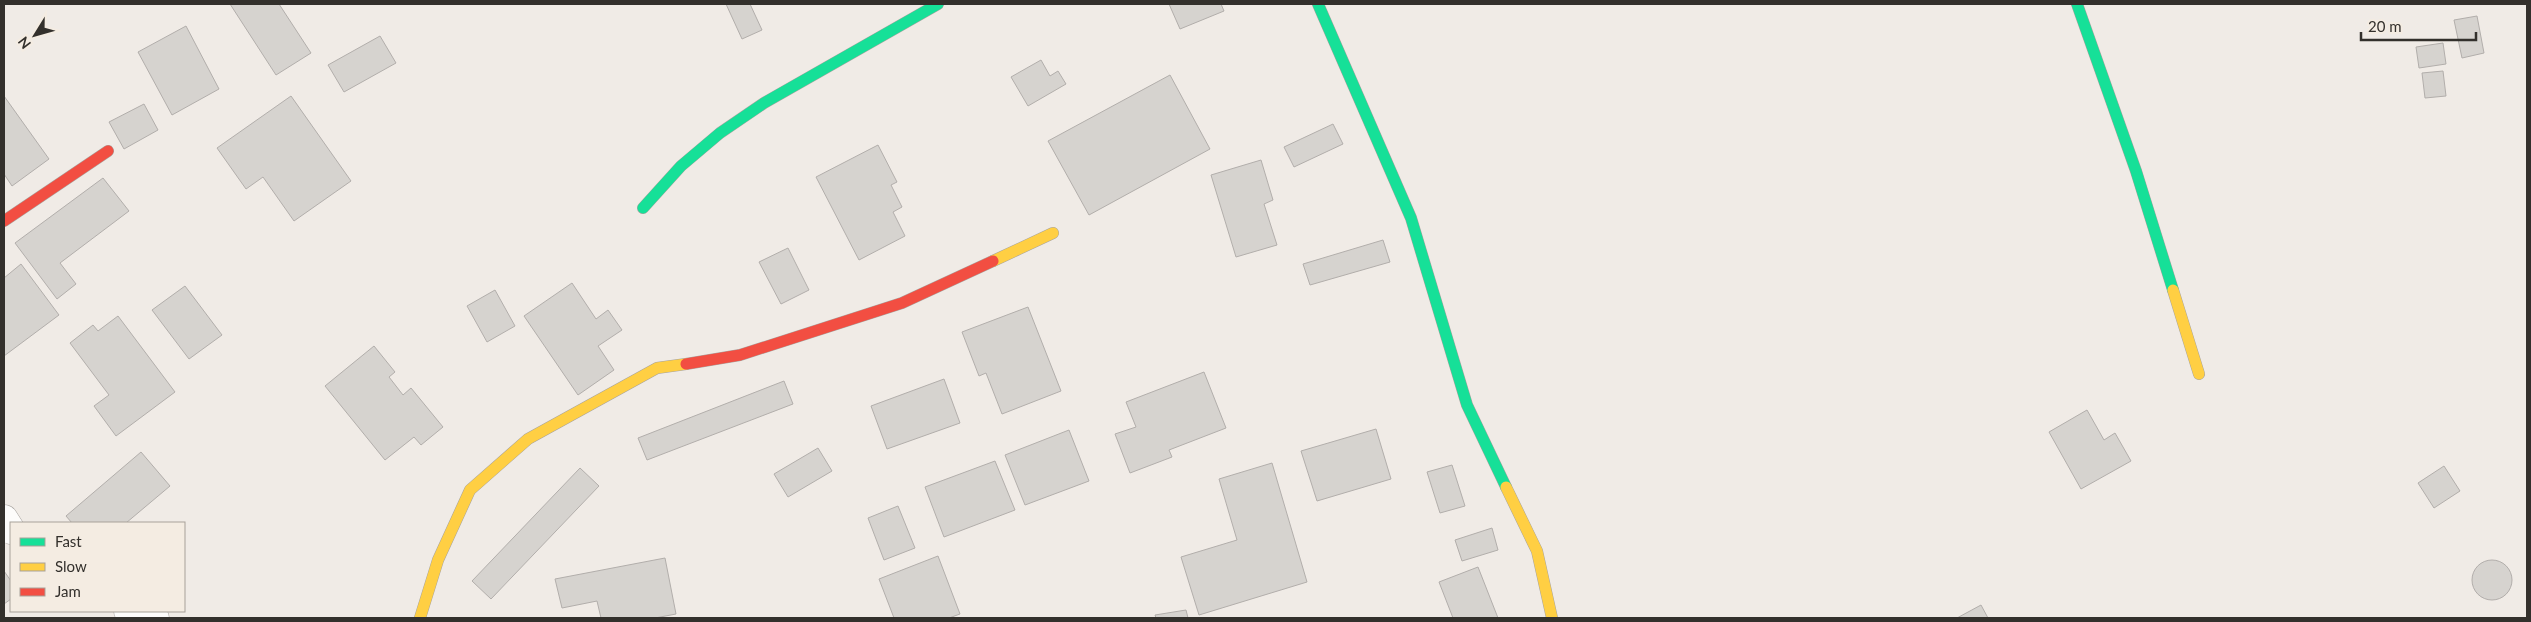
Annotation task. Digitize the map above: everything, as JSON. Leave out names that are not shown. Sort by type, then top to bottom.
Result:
[{"type":"street","points":[[1318,4],[1411,218],[1467,405],[1536,551],[1552,618]]},
{"type":"street","points":[[2076,4],[2136,171],[2199,374]]},
{"type":"street","points":[[643,208],[681,166],[720,133],[764,103],[933,5]]},
{"type":"street","points":[[4,221],[108,151]]},
{"type":"street","points":[[420,618],[438,560],[470,490],[528,439],[657,368],[740,355],[902,302],[1053,233]]},
{"type":"street","points":[[132,612],[155,618]]},
{"type":"building","points":[[230,4],[279,4],[311,53],[276,75]]},
{"type":"building","points":[[726,4],[750,4],[762,30],[742,39]]},
{"type":"building","points":[[1169,4],[1221,4],[1224,11],[1180,29]]},
{"type":"building","points":[[2477,16],[2484,53],[2462,58],[2454,20]]},
{"type":"building","points":[[186,26],[219,89],[172,115],[138,52]]},
{"type":"building","points":[[380,36],[396,63],[344,92],[328,65]]},
{"type":"building","points":[[2443,43],[2446,64],[2419,68],[2416,47]]},
{"type":"building","points":[[1041,60],[1050,76],[1058,71],[1066,84],[1028,106],[1011,77]]},
{"type":"building","points":[[2443,71],[2446,96],[2425,98],[2422,73]]},
{"type":"building","points":[[1170,75],[1210,149],[1089,215],[1048,141]]},
{"type":"building","points":[[4,96],[49,159],[12,186],[4,174]]},
{"type":"building","points":[[291,96],[351,181],[294,221],[263,177],[246,189],[217,148]]},
{"type":"building","points":[[144,104],[158,130],[124,149],[109,122]]},
{"type":"building","points":[[1333,124],[1343,144],[1294,167],[1284,147]]},
{"type":"building","points":[[878,145],[897,182],[891,185],[902,207],[893,212],[905,236],[859,260],[816,177]]},
{"type":"building","points":[[1261,160],[1273,200],[1264,204],[1277,245],[1236,257],[1211,175]]},
{"type":"building","points":[[103,178],[129,211],[60,263],[76,284],[57,299],[15,243]]},
{"type":"building","points":[[1383,240],[1390,262],[1310,285],[1303,264]]},
{"type":"building","points":[[788,248],[809,290],[781,304],[759,262]]},
{"type":"building","points":[[21,264],[59,315],[4,356],[4,278]]},
{"type":"building","points":[[572,283],[596,319],[608,310],[622,330],[598,346],[614,370],[578,395],[524,316]]},
{"type":"building","points":[[185,286],[222,335],[189,359],[152,310]]},
{"type":"building","points":[[495,290],[515,326],[487,342],[467,306]]},
{"type":"building","points":[[1028,307],[1061,391],[1002,414],[986,373],[979,376],[962,332]]},
{"type":"building","points":[[118,316],[175,392],[116,436],[94,406],[109,395],[70,343],[93,325],[98,331]]},
{"type":"building","points":[[374,346],[395,372],[389,377],[403,395],[411,388],[443,427],[421,445],[414,437],[385,460],[325,386]]},
{"type":"building","points":[[1204,372],[1226,428],[1169,450],[1172,457],[1130,473],[1115,434],[1136,427],[1126,402]]},
{"type":"building","points":[[944,379],[960,423],[887,449],[871,406]]},
{"type":"building","points":[[784,381],[793,404],[647,460],[638,438]]},
{"type":"building","points":[[2087,410],[2104,440],[2115,433],[2131,461],[2081,489],[2049,432]]},
{"type":"building","points":[[1376,429],[1391,479],[1317,501],[1301,451]]},
{"type":"building","points":[[1069,430],[1089,481],[1025,505],[1005,455]]},
{"type":"building","points":[[818,448],[832,471],[788,497],[774,474]]},
{"type":"building","points":[[141,452],[170,486],[127,522],[71,522],[66,516]]},
{"type":"building","points":[[995,461],[1015,510],[944,537],[925,487]]},
{"type":"building","points":[[1272,463],[1307,582],[1199,615],[1181,557],[1237,540],[1219,479]]},
{"type":"building","points":[[1452,465],[1465,506],[1440,513],[1427,472]]},
{"type":"building","points":[[2444,466],[2460,491],[2434,508],[2418,483]]},
{"type":"building","points":[[580,468],[599,486],[491,599],[472,581]]},
{"type":"building","points":[[898,506],[915,548],[884,560],[868,518]]},
{"type":"building","points":[[1492,528],[1498,550],[1462,561],[1455,540]]},
{"type":"building","points":[[938,556],[960,614],[949,618],[894,618],[879,579]]},
{"type":"building","points":[[665,558],[676,614],[655,618],[601,618],[597,601],[562,608],[555,579]]},
{"type":"building","points":[[2492,560],[2506,566],[2512,580],[2506,594],[2492,600],[2478,594],[2472,580],[2478,566]]},
{"type":"building","points":[[1478,567],[1498,618],[1453,618],[1439,582]]},
{"type":"building","points":[[4,571],[10,580],[10,600],[4,604]]},
{"type":"building","points":[[1981,605],[1988,618],[1957,618]]},
{"type":"building","points":[[1186,610],[1188,618],[1156,618],[1155,615]]},
{"type":"traffic: fast","points":[[643,208],[681,166],[720,133],[764,103],[938,4]]},
{"type":"traffic: fast","points":[[1318,4],[1411,218],[1467,405],[1506,487]]},
{"type":"traffic: fast","points":[[2077,4],[2136,171],[2173,290]]},
{"type":"traffic: slow","points":[[993,261],[1053,233]]},
{"type":"traffic: slow","points":[[2173,290],[2199,374]]},
{"type":"traffic: slow","points":[[420,618],[438,560],[470,490],[528,439],[657,368],[686,364]]},
{"type":"traffic: slow","points":[[1506,487],[1537,551],[1552,618]]},
{"type":"traffic: jam","points":[[4,221],[108,151]]},
{"type":"traffic: jam","points":[[686,364],[740,355],[902,303],[993,261]]}]
